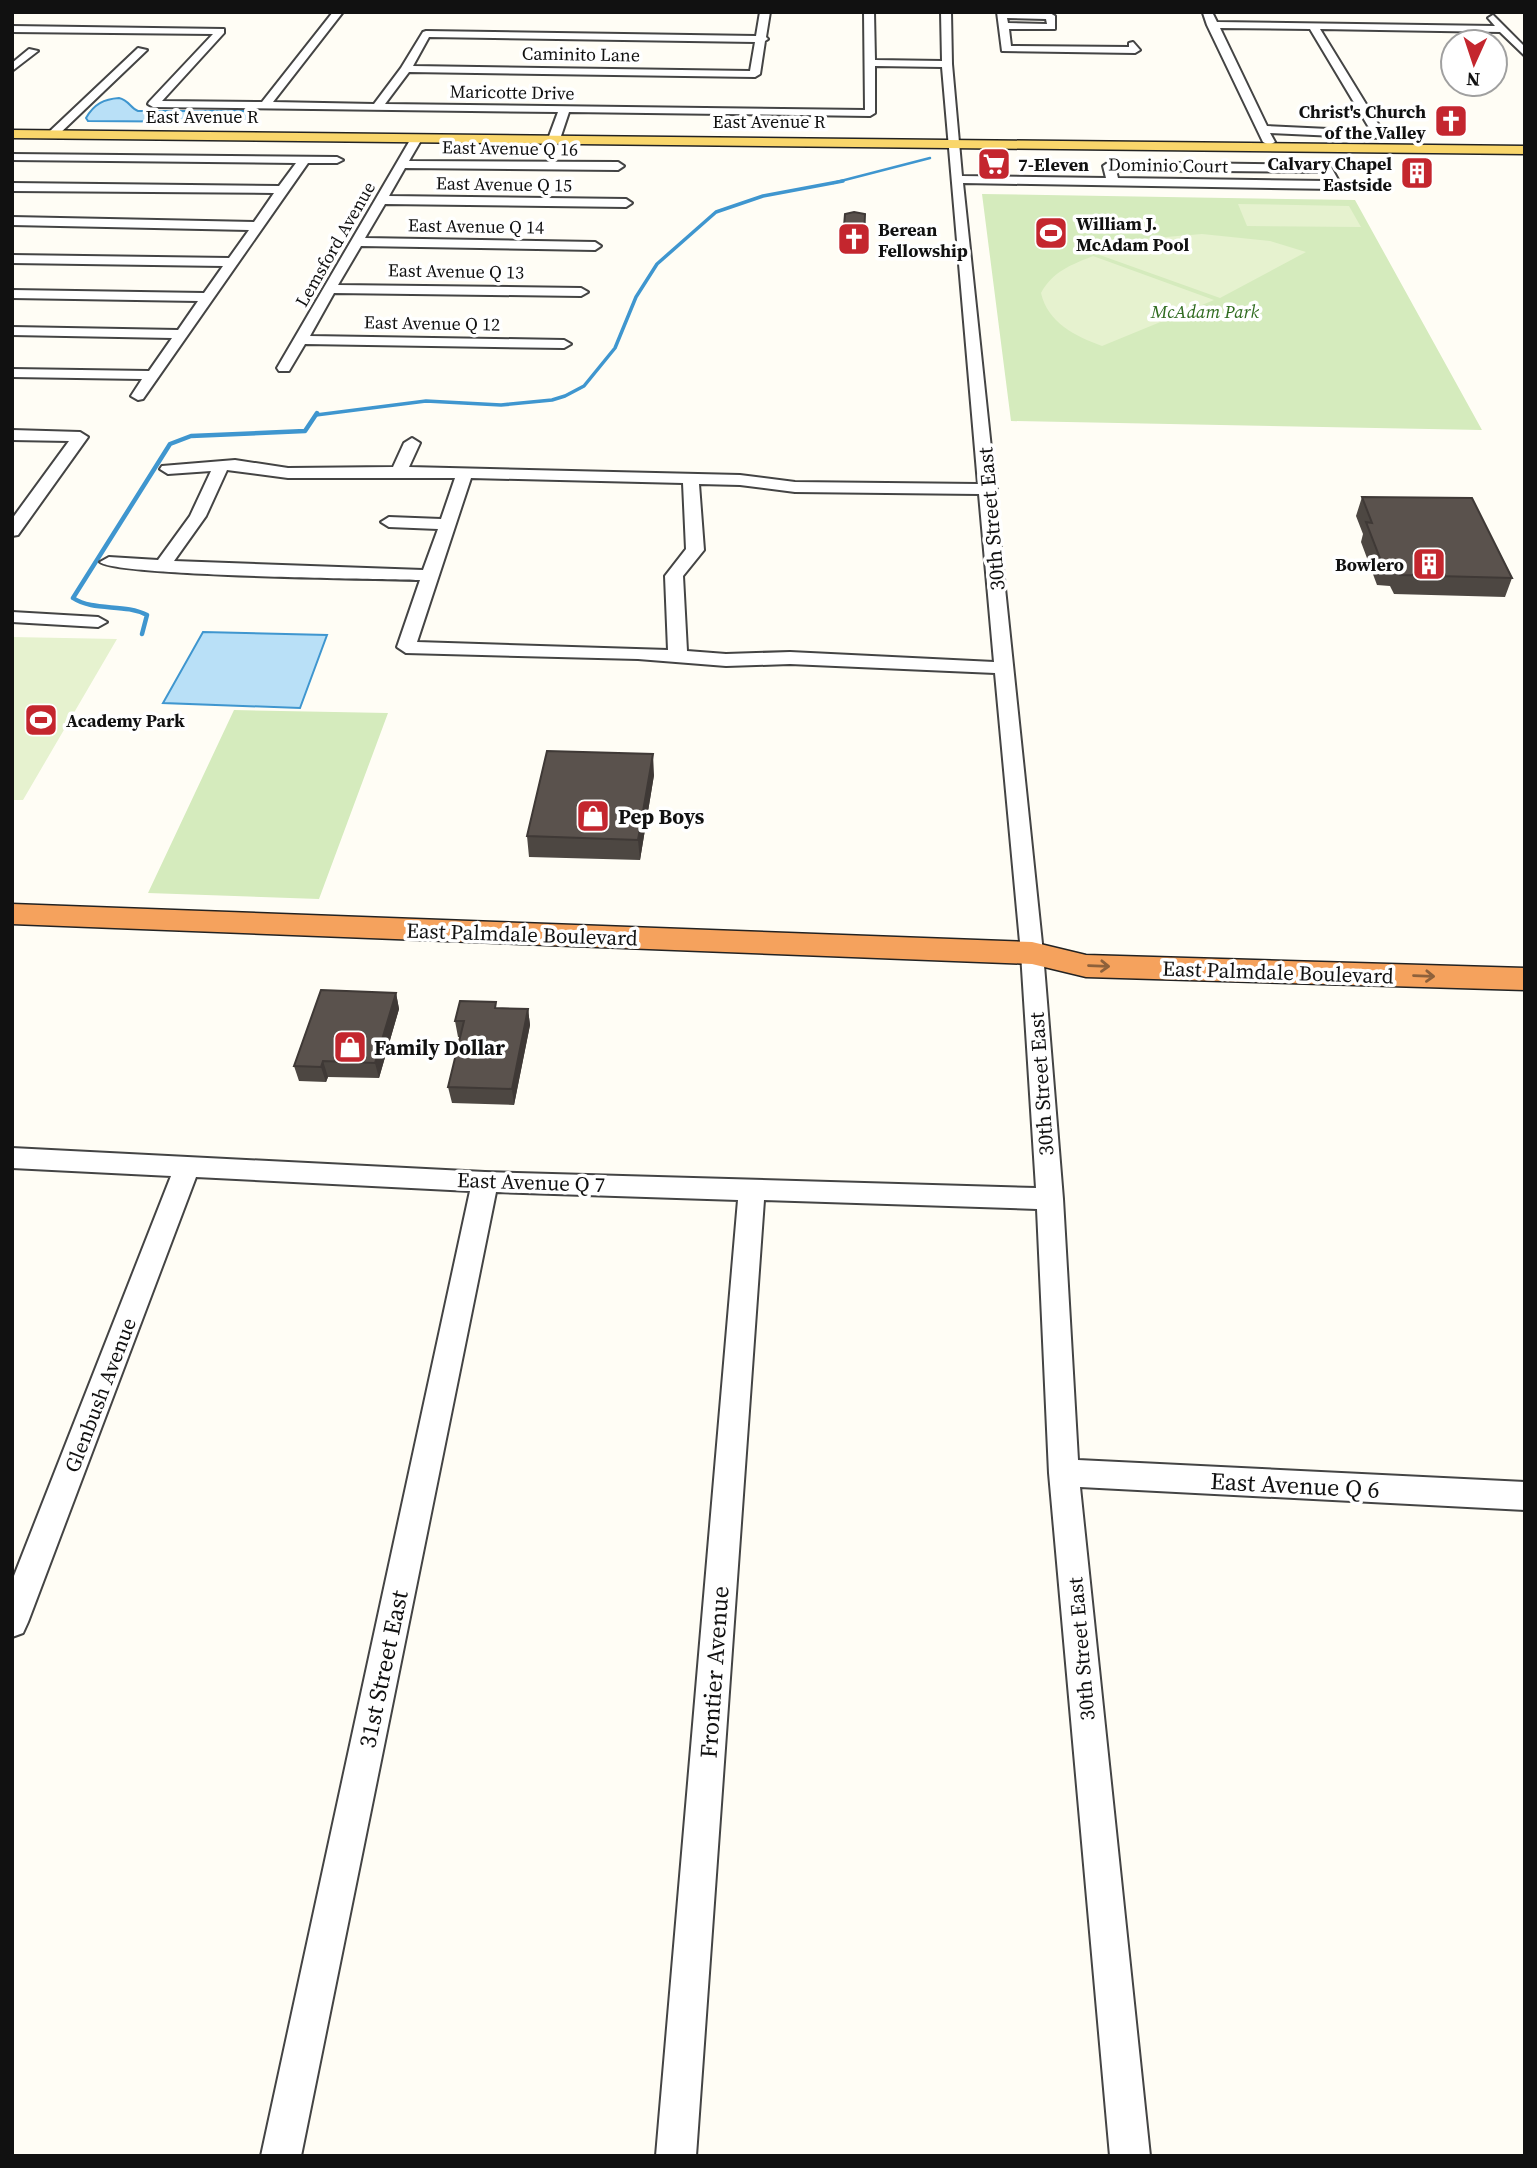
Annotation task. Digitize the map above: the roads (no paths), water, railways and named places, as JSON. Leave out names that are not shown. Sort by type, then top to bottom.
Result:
[{"type":"highway","name":"East Palmdale Boulevard","points":[[12,914],[1032,953],[1086,966],[1525,979]]},
{"type":"highway","name":"East Palmdale Boulevard","points":[[1032,953],[1076,944],[1525,956]]},
{"type":"main road","name":"East Avenue R","points":[[12,134],[1101,143],[1525,150]]},
{"type":"street","points":[[265,106],[338,12]]},
{"type":"street","points":[[377,107],[406,69],[426,34],[763,39],[765,12]]},
{"type":"street","points":[[869,12],[868,63],[947,64]]},
{"type":"street","name":"30th Street East","points":[[946,12],[953,142],[989,489],[1003,667],[1032,953],[1050,1199],[1064,1473],[1130,2156]]},
{"type":"street","points":[[1207,12],[1271,145]]},
{"type":"street","points":[[1488,12],[1501,28]]},
{"type":"street","points":[[1003,18],[1006,49],[1135,50],[1133,45]]},
{"type":"street","points":[[1212,25],[1454,28]]},
{"type":"street","points":[[1263,129],[1379,135],[1314,26]]},
{"type":"street","points":[[1405,27],[1417,41]]},
{"type":"street","name":"Maricotte Drive","points":[[12,29],[221,31],[153,104],[870,113],[868,63]]},
{"type":"street","points":[[1509,36],[1525,53]]},
{"type":"street","name":"Caminito Lane","points":[[406,69],[755,74],[763,39]]},
{"type":"street","points":[[53,134],[142,50]]},
{"type":"street","points":[[12,68],[33,51]]},
{"type":"street","points":[[554,139],[564,110]]},
{"type":"street","points":[[123,214],[191,135]]},
{"type":"street","name":"Lemsford Avenue","points":[[284,368],[417,137]]},
{"type":"street","points":[[1101,143],[1113,181]]},
{"type":"street","points":[[12,157],[285,190]]},
{"type":"street","points":[[138,396],[304,160]]},
{"type":"street","points":[[12,187],[304,160],[337,160]]},
{"type":"street","name":"East Avenue Q 16","points":[[401,164],[618,166]]},
{"type":"street","name":"Dominio Court","points":[[958,179],[1335,185],[1328,169],[1109,166]]},
{"type":"street","name":"East Avenue Q 15","points":[[381,200],[626,203]]},
{"type":"street","points":[[12,221],[123,214],[260,226]]},
{"type":"street","name":"East Avenue Q 14","points":[[356,242],[595,246]]},
{"type":"street","points":[[12,259],[233,262]]},
{"type":"street","name":"East Avenue Q 13","points":[[330,289],[581,292]]},
{"type":"street","points":[[12,294],[210,297]]},
{"type":"street","points":[[12,331],[182,334]]},
{"type":"street","name":"East Avenue Q 12","points":[[300,341],[564,344]]},
{"type":"street","points":[[12,373],[153,375]]},
{"type":"street","points":[[12,435],[80,437],[15,523]]},
{"type":"street","points":[[399,472],[412,443]]},
{"type":"street","points":[[168,469],[235,465],[288,473],[399,472],[740,480],[795,487],[989,489]]},
{"type":"street","points":[[162,566],[198,516],[221,466]]},
{"type":"street","points":[[464,475],[406,647],[726,660],[790,658],[1003,667]]},
{"type":"street","points":[[678,656],[674,576],[695,550],[691,480]]},
{"type":"street","points":[[389,522],[447,524]]},
{"type":"street","points":[[109,562],[430,575]]},
{"type":"street","points":[[12,617],[98,622]]},
{"type":"street","name":"East Avenue Q 7","points":[[12,1158],[485,1182],[1050,1199]]},
{"type":"street","name":"Glenbush Avenue","points":[[12,1622],[187,1168]]},
{"type":"street","name":"31st Street East","points":[[281,2156],[485,1182]]},
{"type":"street","name":"Frontier Avenue","points":[[676,2156],[752,1189]]},
{"type":"street","name":"East Avenue Q 6","points":[[1064,1473],[1525,1496]]},
{"type":"water","points":[[119,98],[138,111],[245,111],[256,115],[248,120],[225,122],[88,121],[86,118],[96,106]]},
{"type":"water","points":[[203,632],[327,635],[300,708],[163,703]]},
{"type":"waterway","points":[[835,183],[930,158]]},
{"type":"waterway","points":[[835,183],[843,181]]},
{"type":"waterway","points":[[316,415],[426,401],[501,405],[552,400],[565,396],[584,386],[615,348],[636,297],[657,264],[716,212],[763,196],[835,183]]},
{"type":"waterway","points":[[142,634],[147,615],[129,609],[90,605],[73,598],[170,444],[191,436],[305,431],[317,413]]},
{"type":"place","name":"Christ's Church of the Valley","points":[[1451,121]]},
{"type":"place","name":"7-Eleven","points":[[994,164]]},
{"type":"place","name":"Calvary Chapel Eastside","points":[[1417,173]]},
{"type":"place","name":"William J. McAdam Pool","points":[[1051,233]]},
{"type":"place","name":"Berean Fellowship","points":[[854,239]]},
{"type":"place","name":"Bowlero","points":[[1429,564]]},
{"type":"place","name":"Academy Park","points":[[41,720]]},
{"type":"place","name":"Pep Boys","points":[[593,816]]},
{"type":"place","name":"Family Dollar","points":[[350,1047]]},
{"type":"park label","name":"McAdam Park","points":[[1205,311]]}]
